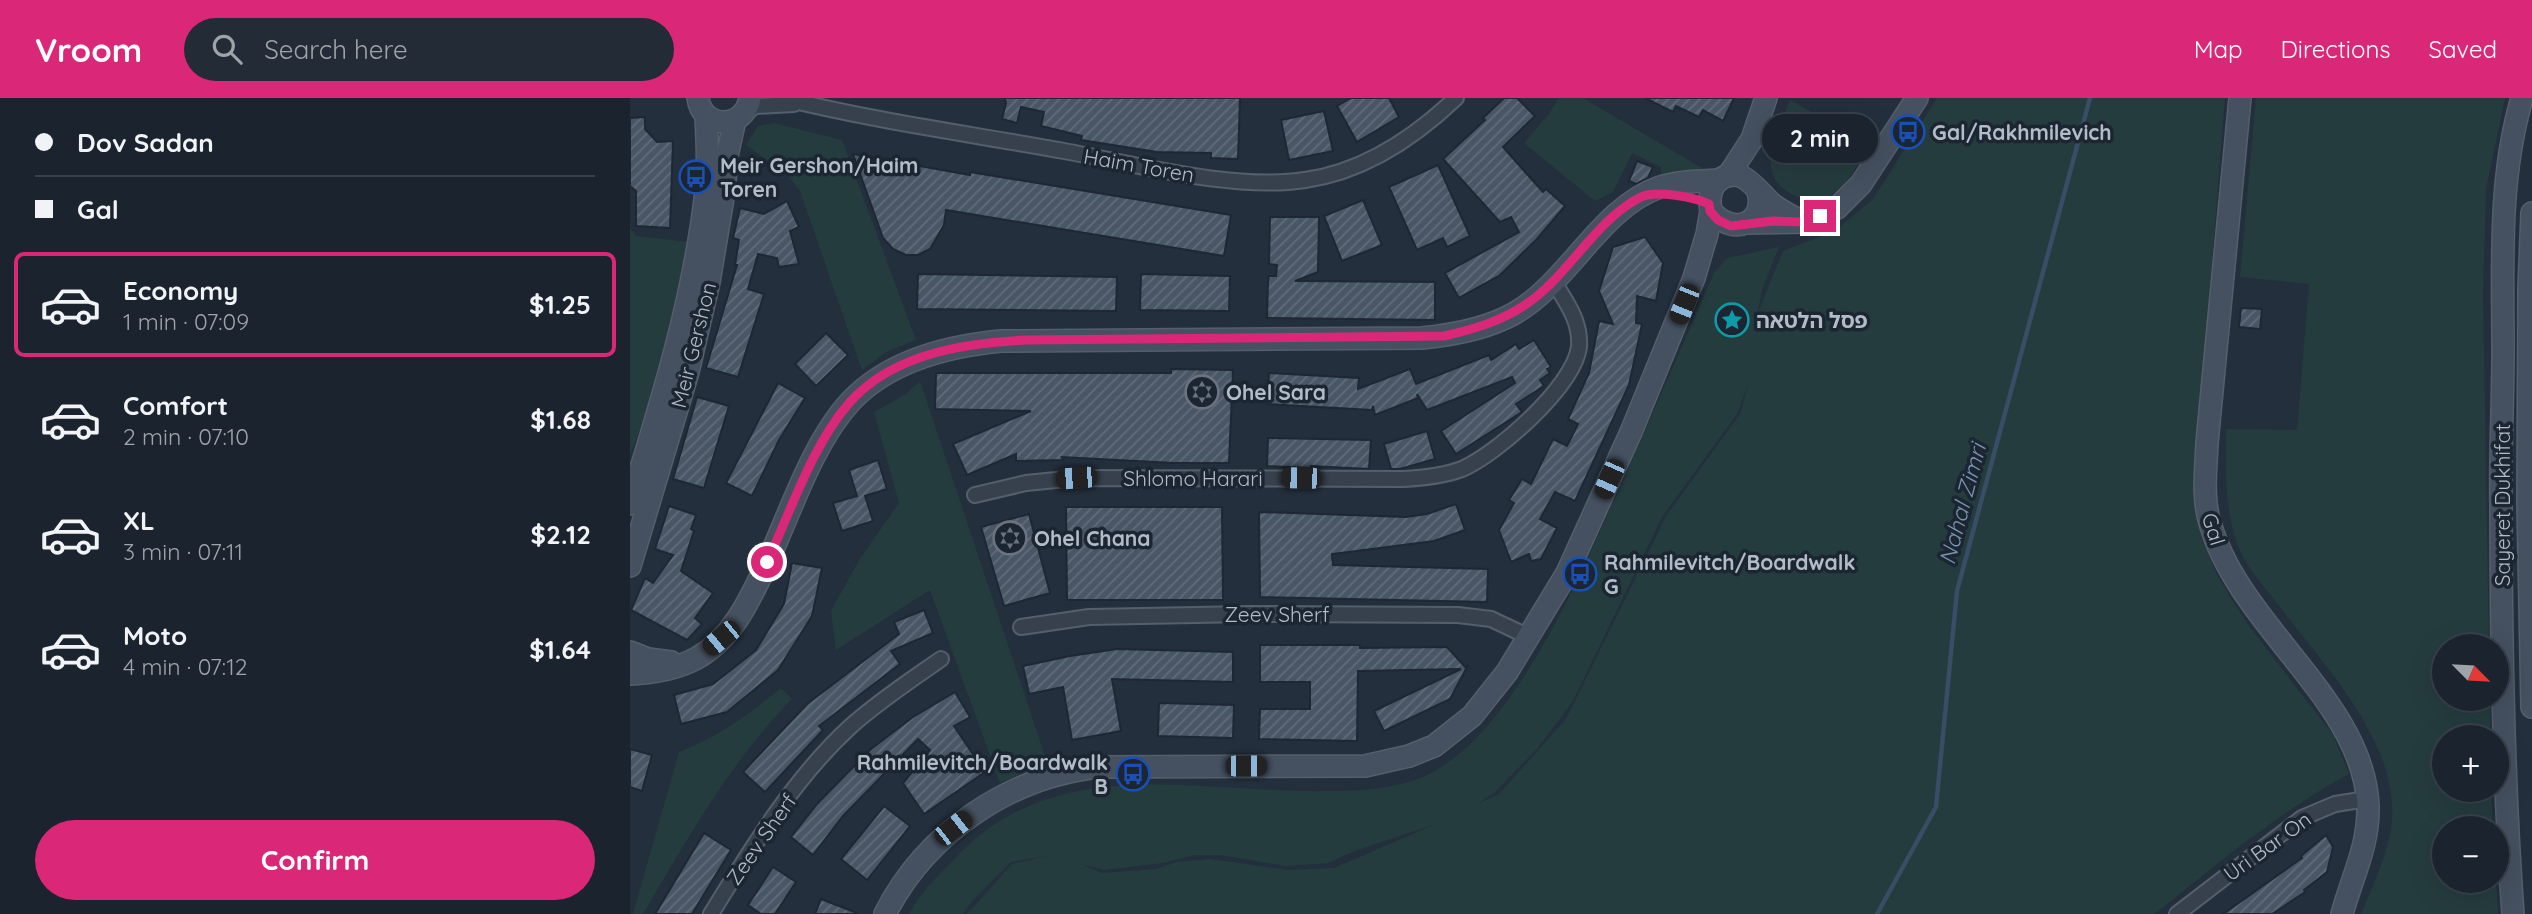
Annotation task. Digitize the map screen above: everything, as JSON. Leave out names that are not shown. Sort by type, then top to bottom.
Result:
[{"type":"street","name":"Haim Toren","points":[[782,98],[1177,172],[1243,181],[1283,182],[1306,180],[1369,161],[1425,126],[1456,98]]},
{"type":"street","points":[[886,914],[906,880],[942,837],[964,820],[1006,794],[1075,769],[1365,766],[1409,756],[1434,746],[1472,716],[1507,672],[1567,573],[1631,432],[1694,278],[1707,234],[1711,190],[1752,139],[1766,98]]},
{"type":"street","points":[[1643,196],[1687,196],[1710,208],[1718,220],[1739,224],[1805,222],[1837,208],[1861,184],[1917,98]]},
{"type":"street","name":"Gal","points":[[2240,98],[2207,443],[2205,481],[2209,520],[2233,577],[2331,708],[2363,772],[2367,799],[2366,834],[2361,861],[2342,914]]},
{"type":"street","name":"Sayeret Dukhifat","points":[[2513,914],[2506,792],[2501,505],[2501,288],[2506,181],[2522,98]]},
{"type":"street","name":"Haim Toren","points":[[742,111],[755,106],[803,103]]},
{"type":"street","points":[[698,104],[720,123],[742,111]]},
{"type":"street","name":"Meir Gershon","points":[[630,504],[671,367],[692,278],[706,190],[698,104]]},
{"type":"street","name":"Meir Gershon","points":[[630,566],[688,372],[709,282],[724,192],[727,156],[742,111]]},
{"type":"street","points":[[1694,278],[1707,256],[1739,224],[1758,210],[1760,201],[1754,184],[1752,139]]},
{"type":"street","points":[[630,674],[651,672],[697,658],[733,626],[746,607],[811,466],[836,421],[852,401],[885,374],[904,364],[951,349],[1001,341],[1444,336],[1514,313],[1554,282],[1606,224],[1643,196],[1660,187],[1689,182],[1742,176],[1779,208],[1805,222]]},
{"type":"street","name":"Sayeret Dukhifat","points":[[2532,213],[2532,707]]},
{"type":"street","name":"Shlomo Harari","points":[[975,495],[1026,483],[1076,478],[1403,480],[1426,478],[1461,469],[1502,445],[1570,373],[1579,347],[1576,319],[1554,282]]},
{"type":"street","points":[[2502,391],[2530,393]]},
{"type":"street","name":"Zeev Sherf","points":[[1021,627],[1089,617],[1248,614],[1458,615],[1491,619],[1528,638]]},
{"type":"street","points":[[630,652],[649,659],[683,663]]},
{"type":"street","name":"Zeev Sherf","points":[[711,914],[776,815],[827,751],[873,708],[941,659]]},
{"type":"street","name":"Uri Bar On","points":[[2177,914],[2302,818],[2335,804],[2367,799]]},
{"type":"green space","points":[[1559,98],[1583,98],[1702,168],[1695,173],[1661,174],[1661,167],[1632,153],[1613,192],[1595,201],[1524,143]]},
{"type":"green space","points":[[1937,98],[2225,98],[2194,493],[2201,537],[2217,575],[2246,622],[2333,735],[2349,774],[2273,822],[2155,914],[967,914],[1012,864],[1047,856],[1011,862],[971,902],[963,914],[909,914],[926,889],[961,852],[1000,821],[1043,800],[1089,789],[1136,785],[1358,790],[1400,784],[1438,769],[1468,746],[1496,715],[1523,679],[1547,638],[1589,555],[1714,273],[1727,258],[1779,247],[1762,290],[1757,315],[1783,251],[1835,231],[1873,199]],"holes":[[[1749,382],[1740,414],[1666,516],[1566,719],[1499,794],[1477,804],[1494,793],[1537,749],[1573,701],[1662,517],[1737,414]],[[1436,824],[1334,868],[1288,870],[1210,859],[1177,862],[1156,869],[1102,873],[1081,864],[1104,870],[1163,863],[1194,855],[1221,855],[1286,866],[1328,863],[1357,850]]]},
{"type":"green space","points":[[2256,98],[2505,98],[2486,189],[2483,294],[2489,634],[2432,634],[2432,711],[2490,711],[2491,725],[2432,725],[2432,802],[2492,802],[2492,816],[2432,816],[2432,893],[2497,893],[2498,914],[2361,914],[2382,862],[2391,829],[2392,799],[2386,769],[2374,740],[2340,685],[2245,560],[2233,529],[2227,496],[2226,429],[2297,430],[2309,284],[2240,277]]},
{"type":"green space","points":[[1790,100],[1868,143],[1849,178],[1838,190],[1823,199],[1804,199],[1786,191],[1779,185],[1771,168],[1777,133]]},
{"type":"green space","points":[[774,123],[842,140],[916,340],[886,352],[862,370],[800,191],[788,176],[746,145],[758,126]]},
{"type":"green space","points":[[630,229],[636,236],[688,242],[653,397],[630,455]]},
{"type":"green space","points":[[920,381],[1048,765],[1000,783],[930,590],[836,650],[831,611],[859,560],[899,503],[874,412],[906,394]]},
{"type":"green space","points":[[781,688],[792,699],[729,775],[643,914],[633,914],[679,752],[733,724]]},
{"type":"building","points":[[1005,98],[1240,98],[1238,159],[1211,158],[1211,153],[1157,152],[1081,140],[1082,136],[1041,126],[1044,112],[1021,107],[1017,123],[1002,119]]},
{"type":"building","points":[[1351,98],[1389,98],[1399,117],[1357,142],[1337,106]]},
{"type":"building","points":[[1504,98],[1517,98],[1535,116],[1503,147],[1543,192],[1546,189],[1565,206],[1537,239],[1499,276],[1459,298],[1445,273],[1519,232],[1511,217],[1500,222],[1443,159],[1485,120],[1483,118]]},
{"type":"building","points":[[1645,98],[1734,98],[1723,121],[1703,110],[1699,117],[1676,106],[1673,112]]},
{"type":"building","points":[[1324,111],[1333,151],[1289,160],[1281,120]]},
{"type":"building","points":[[645,117],[645,129],[657,142],[673,141],[670,228],[636,226],[636,191],[630,186],[630,118]]},
{"type":"building","points":[[853,154],[1231,215],[1224,256],[946,210],[944,225],[930,249],[918,255],[906,255],[893,249],[883,238]]},
{"type":"building","points":[[1637,161],[1653,167],[1648,178],[1636,184],[1629,181]]},
{"type":"building","points":[[1438,165],[1470,236],[1447,247],[1443,238],[1417,250],[1389,187]]},
{"type":"building","points":[[1363,200],[1382,245],[1342,261],[1324,216]]},
{"type":"building","points":[[787,201],[799,227],[790,231],[799,264],[779,267],[777,258],[758,254],[748,289],[764,294],[738,377],[706,368],[737,265],[739,240],[733,238],[740,208],[764,214]]},
{"type":"building","points":[[1270,217],[1319,217],[1318,272],[1295,281],[1435,282],[1435,320],[1267,318],[1268,281],[1269,276],[1276,276],[1277,265],[1269,264]]},
{"type":"building","points":[[1645,237],[1663,263],[1656,301],[1637,296],[1636,323],[1642,324],[1629,385],[1575,501],[1555,492],[1540,519],[1557,528],[1541,559],[1531,561],[1529,554],[1511,562],[1499,530],[1514,503],[1509,500],[1522,479],[1531,484],[1553,439],[1567,446],[1578,424],[1568,419],[1589,373],[1599,321],[1613,324],[1599,291],[1613,247]]},
{"type":"building","points":[[918,274],[1117,277],[1116,311],[917,309]]},
{"type":"building","points":[[1141,274],[1230,276],[1229,311],[1140,310]]},
{"type":"building","points":[[2241,308],[2262,309],[2260,329],[2239,327]]},
{"type":"building","points":[[826,333],[848,355],[816,386],[795,364]]},
{"type":"building","points":[[1534,340],[1551,367],[1547,369],[1550,373],[1540,380],[1544,386],[1516,404],[1522,412],[1456,454],[1441,431],[1515,383],[1512,377],[1427,410],[1417,394],[1418,398],[1375,415],[1373,406],[1372,410],[1267,404],[1269,373],[1359,378],[1358,389],[1410,369],[1416,384],[1489,355],[1491,360],[1516,344],[1519,349]]},
{"type":"building","points":[[1171,369],[1233,370],[1229,463],[1062,457],[1063,460],[1016,461],[1016,454],[967,475],[953,444],[1031,411],[935,409],[936,373],[1171,373]]},
{"type":"building","points":[[778,383],[805,398],[779,440],[752,496],[726,483]]},
{"type":"building","points":[[697,397],[729,406],[704,488],[673,479]]},
{"type":"building","points":[[1427,431],[1435,459],[1391,469],[1384,444]]},
{"type":"building","points":[[1268,438],[1371,440],[1369,469],[1267,466]]},
{"type":"building","points":[[878,460],[887,489],[865,496],[873,521],[842,531],[833,503],[857,496],[849,470]]},
{"type":"building","points":[[1456,504],[1465,530],[1434,541],[1332,554],[1333,565],[1488,569],[1487,602],[1260,597],[1259,512],[1406,517],[1427,514]]},
{"type":"building","points":[[669,506],[696,515],[691,529],[694,531],[681,571],[713,593],[695,618],[702,624],[687,640],[631,610],[645,578],[653,583],[673,555],[655,549]]},
{"type":"building","points":[[1066,507],[1222,507],[1223,600],[1067,600]]},
{"type":"building","points":[[1029,514],[1050,593],[1004,606],[981,527]]},
{"type":"building","points":[[792,563],[822,568],[812,616],[778,670],[727,712],[681,724],[674,695],[713,684],[756,650],[784,604]]},
{"type":"building","points":[[924,610],[933,633],[891,651],[900,664],[819,726],[823,730],[765,792],[743,772],[807,704],[899,634],[894,622]]},
{"type":"building","points":[[1260,645],[1447,647],[1465,667],[1468,665],[1450,699],[1384,731],[1374,711],[1461,669],[1358,671],[1357,741],[1259,739],[1260,709],[1310,709],[1310,682],[1260,682]]},
{"type":"building","points":[[1117,649],[1233,652],[1233,682],[1112,679],[1121,731],[1072,740],[1063,687],[1029,694],[1023,666]]},
{"type":"building","points":[[955,692],[970,717],[954,726],[985,772],[924,814],[903,783],[930,750],[918,739],[843,816],[813,855],[791,837],[817,804],[871,749],[913,717]]},
{"type":"building","points":[[1159,703],[1234,705],[1233,738],[1158,736]]},
{"type":"building","points":[[630,749],[652,755],[642,791],[630,787]]},
{"type":"building","points":[[884,806],[910,826],[867,880],[841,859]]},
{"type":"building","points":[[704,833],[731,850],[692,914],[655,914]]},
{"type":"building","points":[[2326,835],[2333,847],[2327,872],[2304,890],[2305,892],[2272,914],[2223,914],[2302,858],[2301,856]]},
{"type":"building","points":[[773,867],[796,882],[775,914],[761,914],[748,905]]},
{"type":"building","points":[[821,899],[857,913],[857,914],[815,914]]},
{"type":"waterway","name":"Nahal Zimri","points":[[1877,914],[1936,807],[1957,591],[2090,98]]},
{"type":"place","name":"Gal/Rakhmilevich","points":[[1908,132]]},
{"type":"place","name":"Meir Gershon/Haim Toren","points":[[696,177]]},
{"type":"place","name":"פסל הלטאה","points":[[1732,320]]},
{"type":"place","name":"Ohel Sara","points":[[1202,392]]},
{"type":"place","name":"Ohel Chana","points":[[1010,538]]},
{"type":"place","name":"Rahmilevitch/Boardwalk G","points":[[1580,574]]},
{"type":"place","name":"Rahmilevitch/Boardwalk B","points":[[1133,774]]},
{"type":"route","points":[[767,562],[811,466],[836,421],[852,401],[885,374],[924,356],[979,343],[1001,341],[1444,336],[1514,313],[1554,282],[1606,224],[1643,196],[1673,195],[1699,199],[1709,204],[1710,211],[1718,220],[1731,226],[1773,221],[1805,222],[1820,216]]}]
